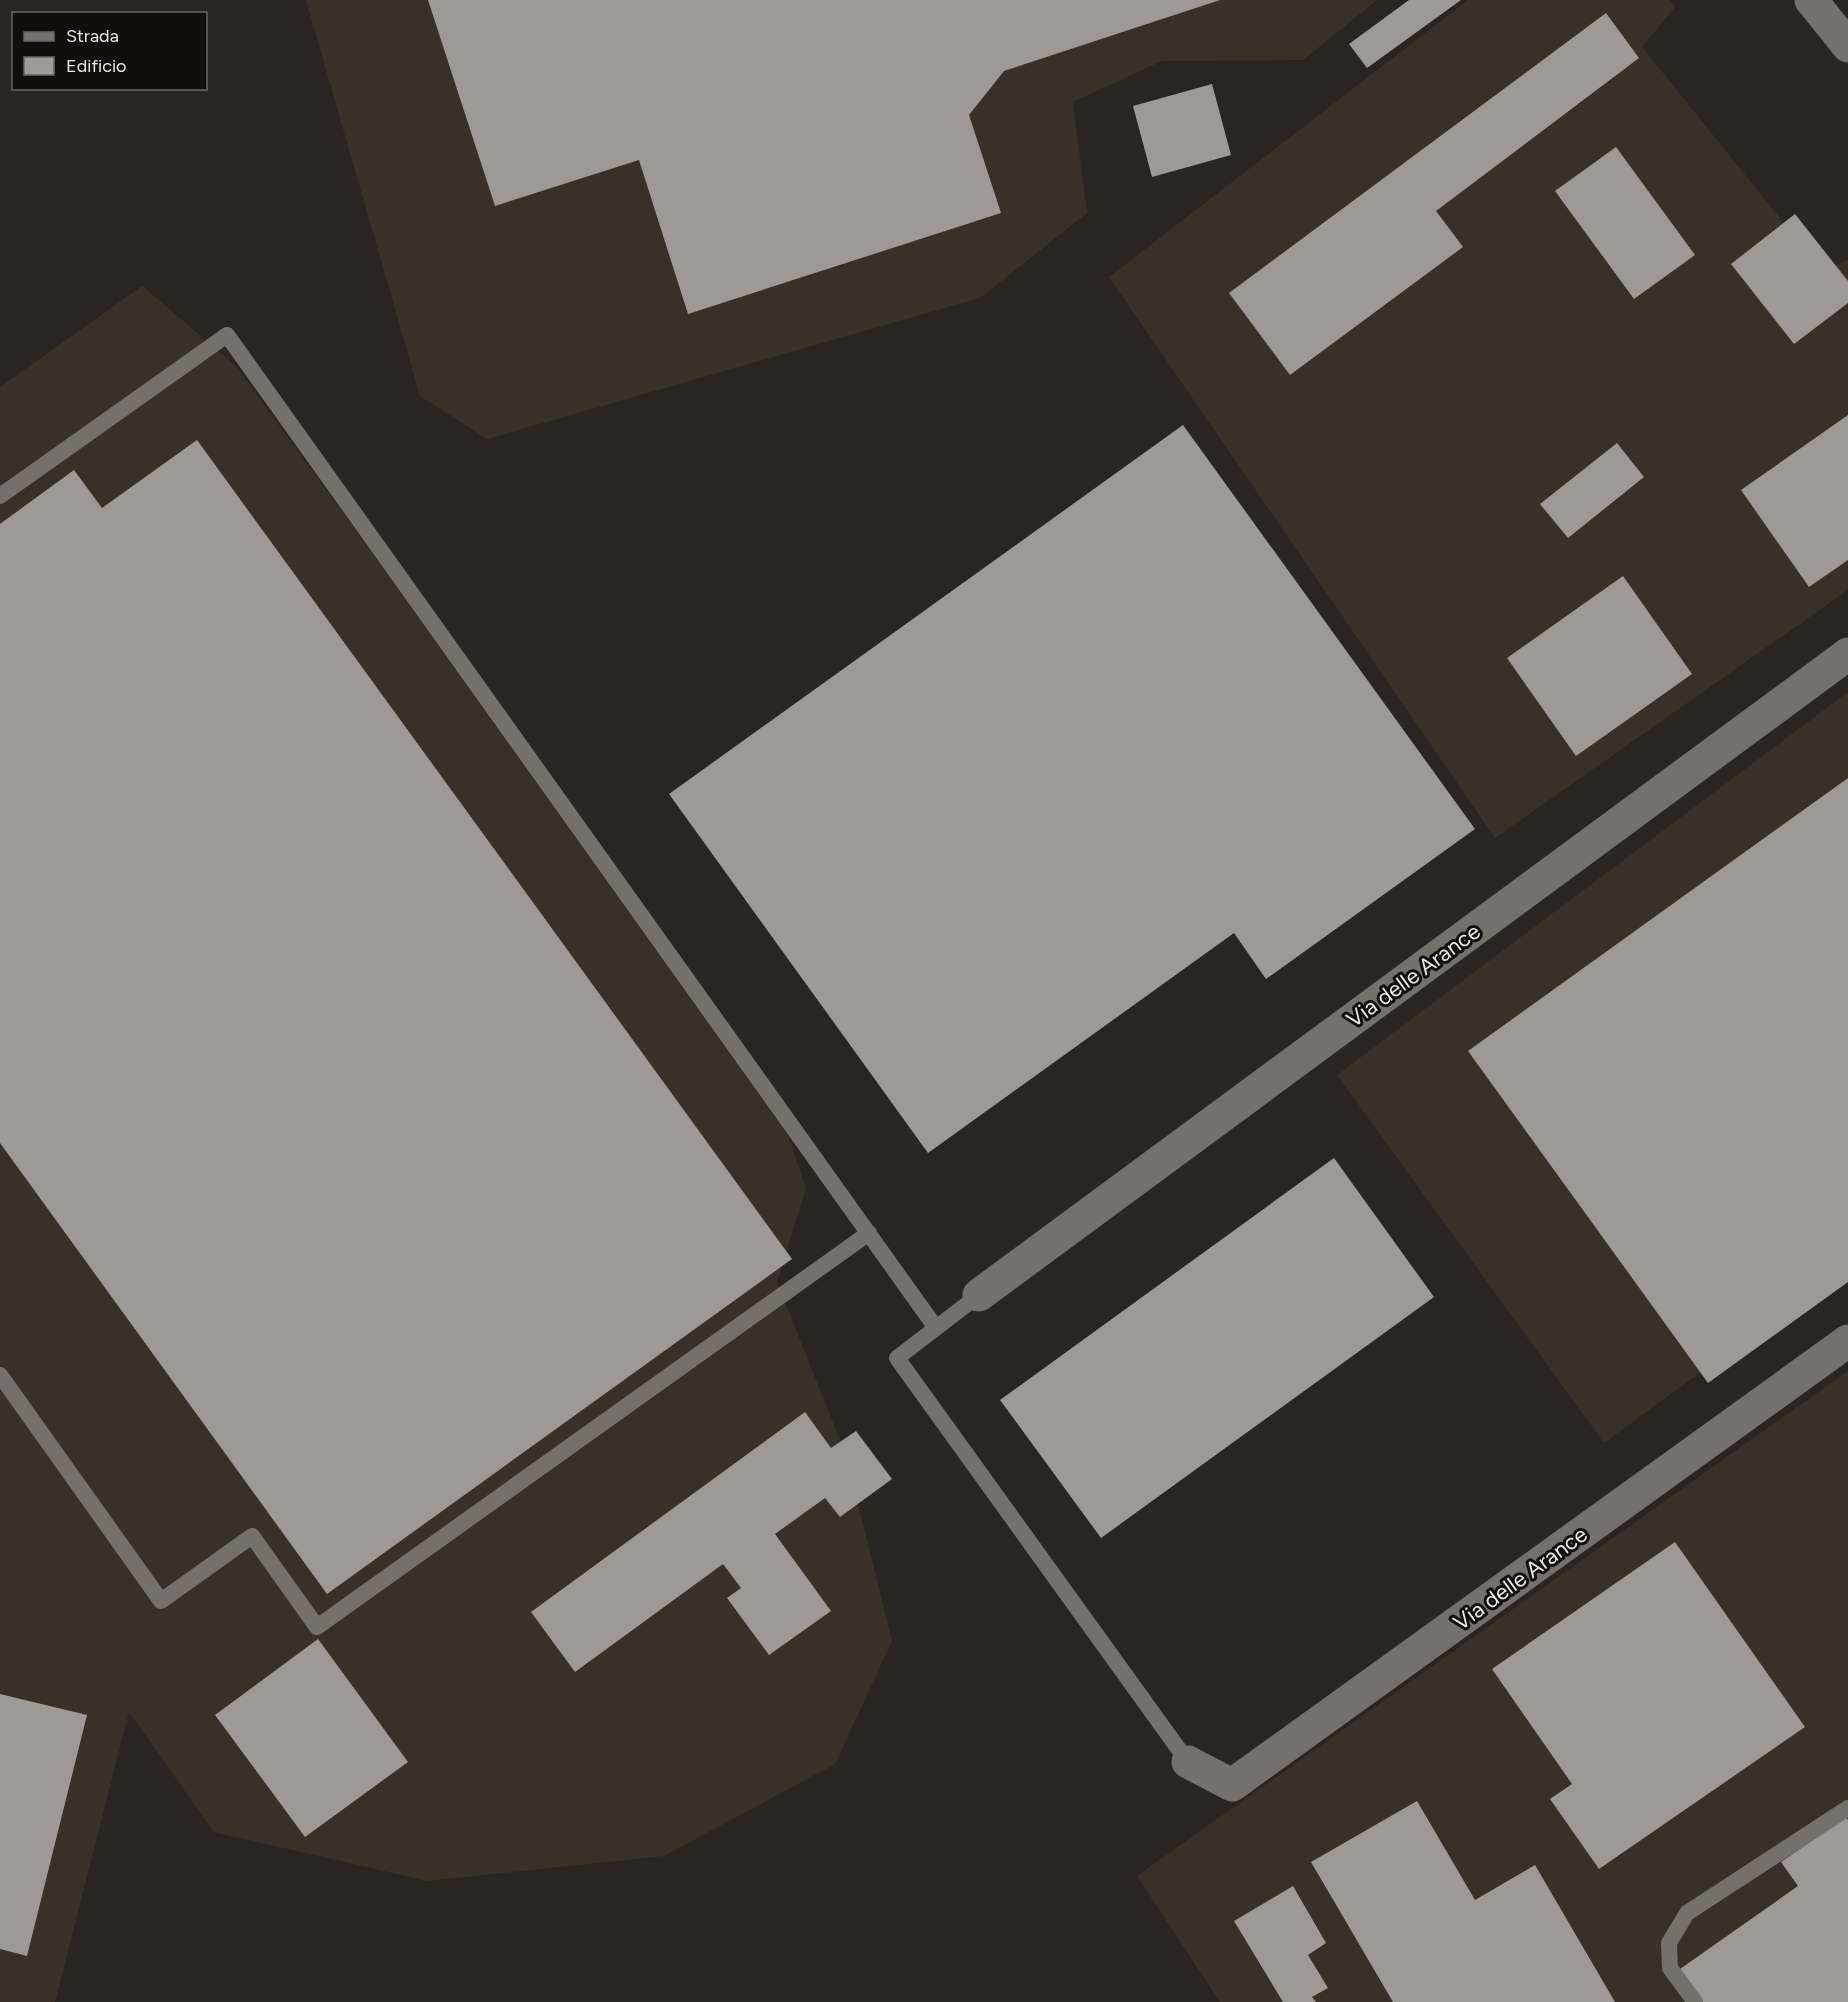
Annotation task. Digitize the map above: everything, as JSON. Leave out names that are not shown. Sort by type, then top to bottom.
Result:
[{"type":"street","points":[[1811,0],[1848,46]]},
{"type":"street","name":"Via delle Arance","points":[[979,1295],[1848,654]]},
{"type":"street","name":"Via delle Arance","points":[[1188,1762],[1232,1785],[1848,1341]]},
{"type":"lane","points":[[0,496],[227,335],[936,1328]]},
{"type":"lane","points":[[0,1375],[161,1601],[252,1536],[317,1627],[869,1233]]},
{"type":"lane","points":[[979,1295],[897,1358],[1188,1762]]},
{"type":"lane","points":[[1695,2002],[1670,1968],[1669,1943],[1688,1913],[1848,1808]]},
{"type":"shaded area","points":[[306,0],[1377,0],[1303,60],[1162,61],[1073,102],[1087,213],[980,298],[487,439],[420,396]]},
{"type":"shaded area","points":[[1468,0],[1669,0],[1675,7],[1642,47],[1822,270],[1848,260],[1848,590],[1495,838],[1109,277]]},
{"type":"shaded area","points":[[142,286],[236,366],[780,1112],[806,1188],[777,1282],[846,1455],[892,1641],[835,1764],[664,1856],[428,1881],[214,1832],[129,1712],[55,2002],[0,2002],[0,387]]},
{"type":"shaded area","points":[[1848,692],[1848,1264],[1604,1443],[1337,1075]]},
{"type":"shaded area","points":[[1848,1371],[1848,2002],[1220,2002],[1137,1876]]},
{"type":"building","points":[[428,0],[1220,0],[1004,71],[969,115],[1001,213],[688,314],[639,160],[495,206]]},
{"type":"building","points":[[1409,0],[1461,0],[1367,68],[1349,44]]},
{"type":"building","points":[[1606,13],[1639,58],[1436,211],[1463,247],[1290,375],[1229,293]]},
{"type":"building","points":[[1212,84],[1231,155],[1152,177],[1133,106]]},
{"type":"building","points":[[1616,147],[1695,255],[1634,299],[1555,191]]},
{"type":"building","points":[[1795,214],[1848,281],[1848,303],[1794,344],[1731,264]]},
{"type":"building","points":[[1848,415],[1848,560],[1809,587],[1741,490]]},
{"type":"building","points":[[1183,425],[1475,829],[1266,979],[1234,933],[928,1153],[669,794]]},
{"type":"building","points":[[197,440],[792,1259],[327,1594],[0,1143],[0,524],[74,470],[102,508]]},
{"type":"building","points":[[1617,443],[1644,477],[1568,538],[1540,504]]},
{"type":"building","points":[[1623,576],[1692,674],[1576,756],[1507,658]]},
{"type":"building","points":[[1848,778],[1848,1282],[1708,1383],[1468,1051]]},
{"type":"building","points":[[1334,1158],[1434,1297],[1101,1538],[1000,1400]]},
{"type":"building","points":[[805,1412],[831,1448],[856,1431],[892,1479],[840,1517],[825,1498],[775,1534],[831,1611],[769,1655],[727,1598],[741,1588],[723,1564],[575,1672],[531,1612]]},
{"type":"building","points":[[1675,1542],[1805,1727],[1599,1869],[1550,1799],[1572,1784],[1492,1669]]},
{"type":"building","points":[[318,1639],[408,1762],[305,1837],[215,1715]]},
{"type":"building","points":[[0,1694],[87,1715],[27,1956],[0,1949]]},
{"type":"building","points":[[1417,1801],[1475,1900],[1535,1865],[1615,2002],[1393,2002],[1311,1862]]},
{"type":"building","points":[[1846,1817],[1848,1820],[1848,2002],[1703,2002],[1680,1969],[1798,1886],[1781,1862]]},
{"type":"building","points":[[1293,1886],[1326,1943],[1308,1955],[1328,1988],[1312,1997],[1316,2002],[1283,2002],[1234,1921]]}]
